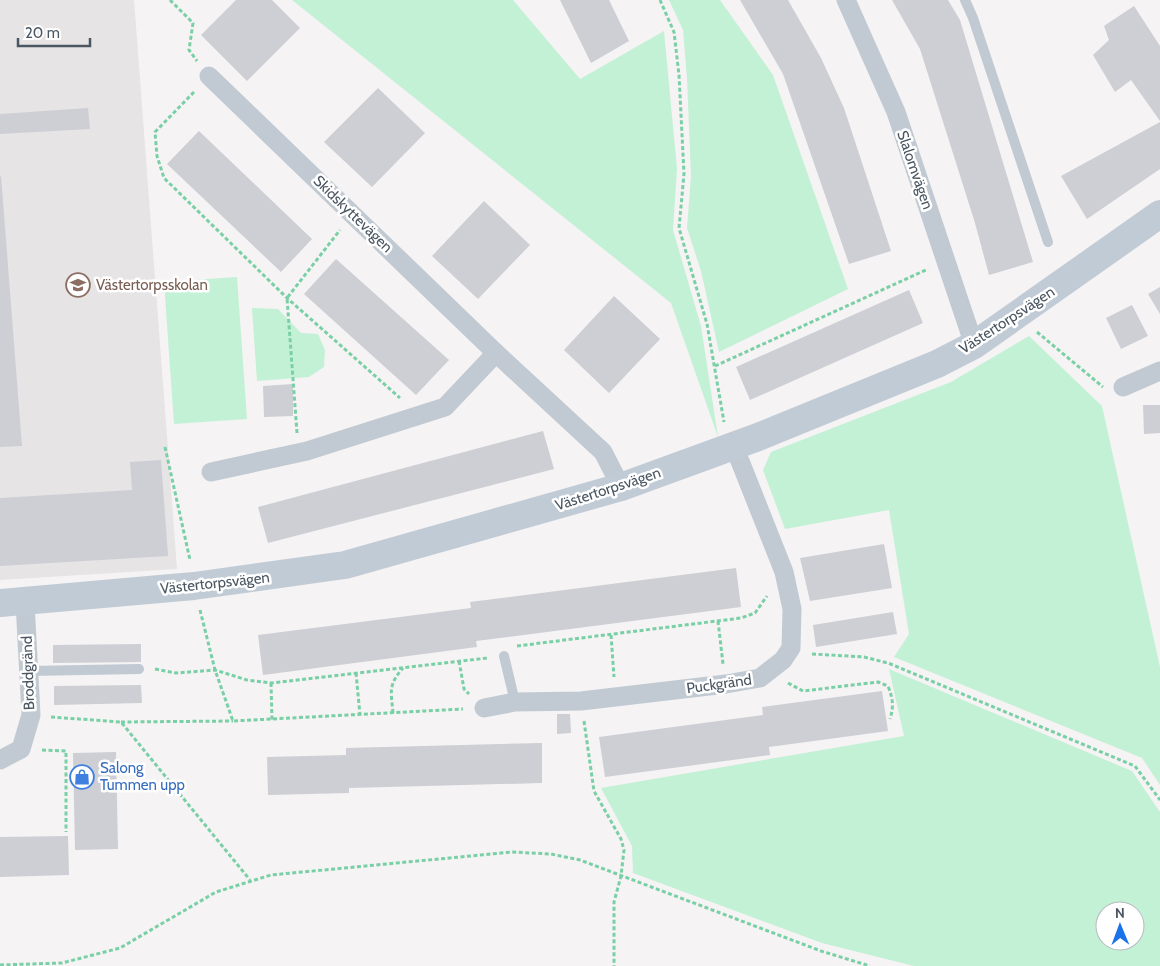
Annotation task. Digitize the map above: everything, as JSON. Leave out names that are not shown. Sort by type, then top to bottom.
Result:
[{"type":"street","name":"Slalomvägen","points":[[846,0],[896,112],[974,345]]},
{"type":"street","name":"Skidskyttevägen","points":[[209,76],[496,353],[603,452],[621,487]]},
{"type":"street","name":"Västertorpsvägen","points":[[13,603],[194,586],[293,574],[345,565],[621,487],[734,446],[937,364],[974,345],[1160,214]]},
{"type":"street","points":[[211,472],[307,451],[445,407],[496,353]]},
{"type":"street","points":[[1123,387],[1160,371]]},
{"type":"street","points":[[734,446],[784,572],[792,609],[790,648]]},
{"type":"street","name":"Broddgränd","points":[[13,603],[29,671],[31,715],[21,749]]},
{"type":"street","name":"Puckgränd","points":[[484,708],[515,702],[581,701],[726,684],[760,678],[773,670],[790,648]]},
{"type":"street","points":[[0,760],[21,749]]},
{"type":"lane","points":[[965,0],[973,18],[1048,242]]},
{"type":"lane","points":[[504,656],[515,702]]},
{"type":"lane","points":[[29,671],[139,668]]},
{"type":"path","points":[[170,0],[193,23],[189,50],[209,76],[155,132],[157,156],[164,178],[287,298],[419,415]]},
{"type":"path","points":[[660,0],[674,32],[679,75],[684,174],[680,228],[707,324],[722,416],[734,446]]},
{"type":"path","points":[[307,451],[296,431],[287,298],[353,214]]},
{"type":"path","points":[[715,366],[946,260]]},
{"type":"path","points":[[1018,315],[1100,388],[1123,387]]},
{"type":"path","points":[[166,447],[194,586],[214,670],[233,721]]},
{"type":"path","points":[[718,621],[726,684]]},
{"type":"path","points":[[611,635],[615,697]]},
{"type":"path","points":[[790,648],[808,653],[864,657],[906,671],[1135,766],[1160,800]]},
{"type":"path","points":[[458,661],[464,688],[484,708]]},
{"type":"path","points":[[139,668],[153,668],[176,673],[214,670]]},
{"type":"path","points":[[393,713],[390,687],[394,678],[404,668]]},
{"type":"path","points":[[773,670],[792,687],[803,692],[878,682],[888,686],[894,709],[890,719]]},
{"type":"path","points":[[356,673],[360,715]]},
{"type":"path","points":[[271,683],[272,720]]},
{"type":"path","points":[[581,701],[594,791],[621,839],[624,850],[621,876],[614,902],[614,966]]},
{"type":"path","points":[[31,715],[121,722],[233,721],[484,708]]},
{"type":"path","points":[[121,722],[250,880]]},
{"type":"path","points":[[21,749],[66,750],[66,832]]},
{"type":"path","points":[[0,965],[62,963],[120,948],[216,892],[250,880],[305,870],[512,852],[552,854],[580,860],[821,951],[870,966]]},
{"type":"shaded area","name":"Västertorpsskolan","points":[[0,0],[134,0],[177,569],[0,580]]},
{"type":"green space","points":[[292,0],[513,0],[580,79],[664,31],[677,169],[673,230],[701,326],[718,437],[671,303]]},
{"type":"green space","points":[[669,0],[720,0],[773,75],[848,289],[719,352],[701,271],[687,228],[691,176],[687,78],[683,30]]},
{"type":"green space","points":[[237,277],[247,419],[174,424],[164,282]]},
{"type":"green space","points":[[252,308],[278,309],[301,333],[318,334],[325,350],[324,367],[309,377],[257,381]]},
{"type":"green space","points":[[1029,336],[1102,406],[1160,667],[1160,785],[1142,758],[894,657],[909,634],[889,510],[785,529],[763,470],[771,452],[951,382]]},
{"type":"green space","points":[[889,669],[1132,771],[1160,812],[1160,966],[914,966],[822,943],[633,873],[632,846],[601,788],[904,736]]},
{"type":"building","points":[[236,0],[272,0],[300,28],[247,81],[201,35]]},
{"type":"building","points":[[560,0],[609,0],[629,41],[591,63]]},
{"type":"building","points":[[740,0],[788,0],[821,58],[844,108],[891,251],[849,264],[783,74]]},
{"type":"building","points":[[892,0],[948,0],[960,20],[1033,262],[989,275],[975,223],[920,49]]},
{"type":"building","points":[[1134,6],[1160,46],[1160,121],[1131,80],[1115,92],[1093,55],[1109,40],[1104,26]]},
{"type":"building","points":[[378,88],[425,133],[372,187],[324,142]]},
{"type":"building","points":[[88,108],[90,129],[0,134],[0,114]]},
{"type":"building","points":[[1160,122],[1160,169],[1087,219],[1061,176]]},
{"type":"building","points":[[199,131],[312,239],[281,272],[167,164]]},
{"type":"building","points":[[0,177],[22,446],[0,447]]},
{"type":"building","points":[[484,201],[530,245],[478,299],[432,256]]},
{"type":"building","points":[[336,259],[449,360],[416,395],[304,294]]},
{"type":"building","points":[[1160,287],[1160,314],[1148,294]]},
{"type":"building","points":[[909,290],[923,323],[750,400],[736,367]]},
{"type":"building","points":[[614,296],[660,339],[609,393],[564,350]]},
{"type":"building","points":[[1132,305],[1148,336],[1121,349],[1106,318]]},
{"type":"building","points":[[293,384],[293,416],[264,417],[263,386]]},
{"type":"building","points":[[1143,405],[1160,405],[1160,433],[1144,434]]},
{"type":"building","points":[[543,431],[554,469],[268,543],[258,507]]},
{"type":"building","points":[[161,460],[168,556],[0,566],[0,498],[132,490],[130,462]]},
{"type":"building","points":[[884,544],[892,588],[810,601],[800,558]]},
{"type":"building","points":[[736,568],[741,607],[476,641],[477,647],[263,675],[258,635],[471,608],[470,602]]},
{"type":"building","points":[[893,612],[897,634],[816,647],[813,625]]},
{"type":"building","points":[[141,644],[141,662],[53,663],[53,645]]},
{"type":"building","points":[[141,685],[142,703],[54,705],[54,686]]},
{"type":"building","points":[[882,691],[888,731],[769,747],[770,755],[605,777],[599,737],[763,715],[762,707]]},
{"type":"building","points":[[557,714],[570,714],[571,733],[557,734]]},
{"type":"building","points":[[542,743],[542,783],[349,788],[349,793],[268,795],[267,757],[346,755],[346,748]]},
{"type":"building","points":[[116,752],[118,849],[75,850],[73,753]]},
{"type":"building","points":[[68,836],[69,875],[0,877],[0,837]]},
{"type":"place","name":"Västertorpsskolan","points":[[78,285]]},
{"type":"place","name":"Salong Tummen upp","points":[[82,777]]}]
